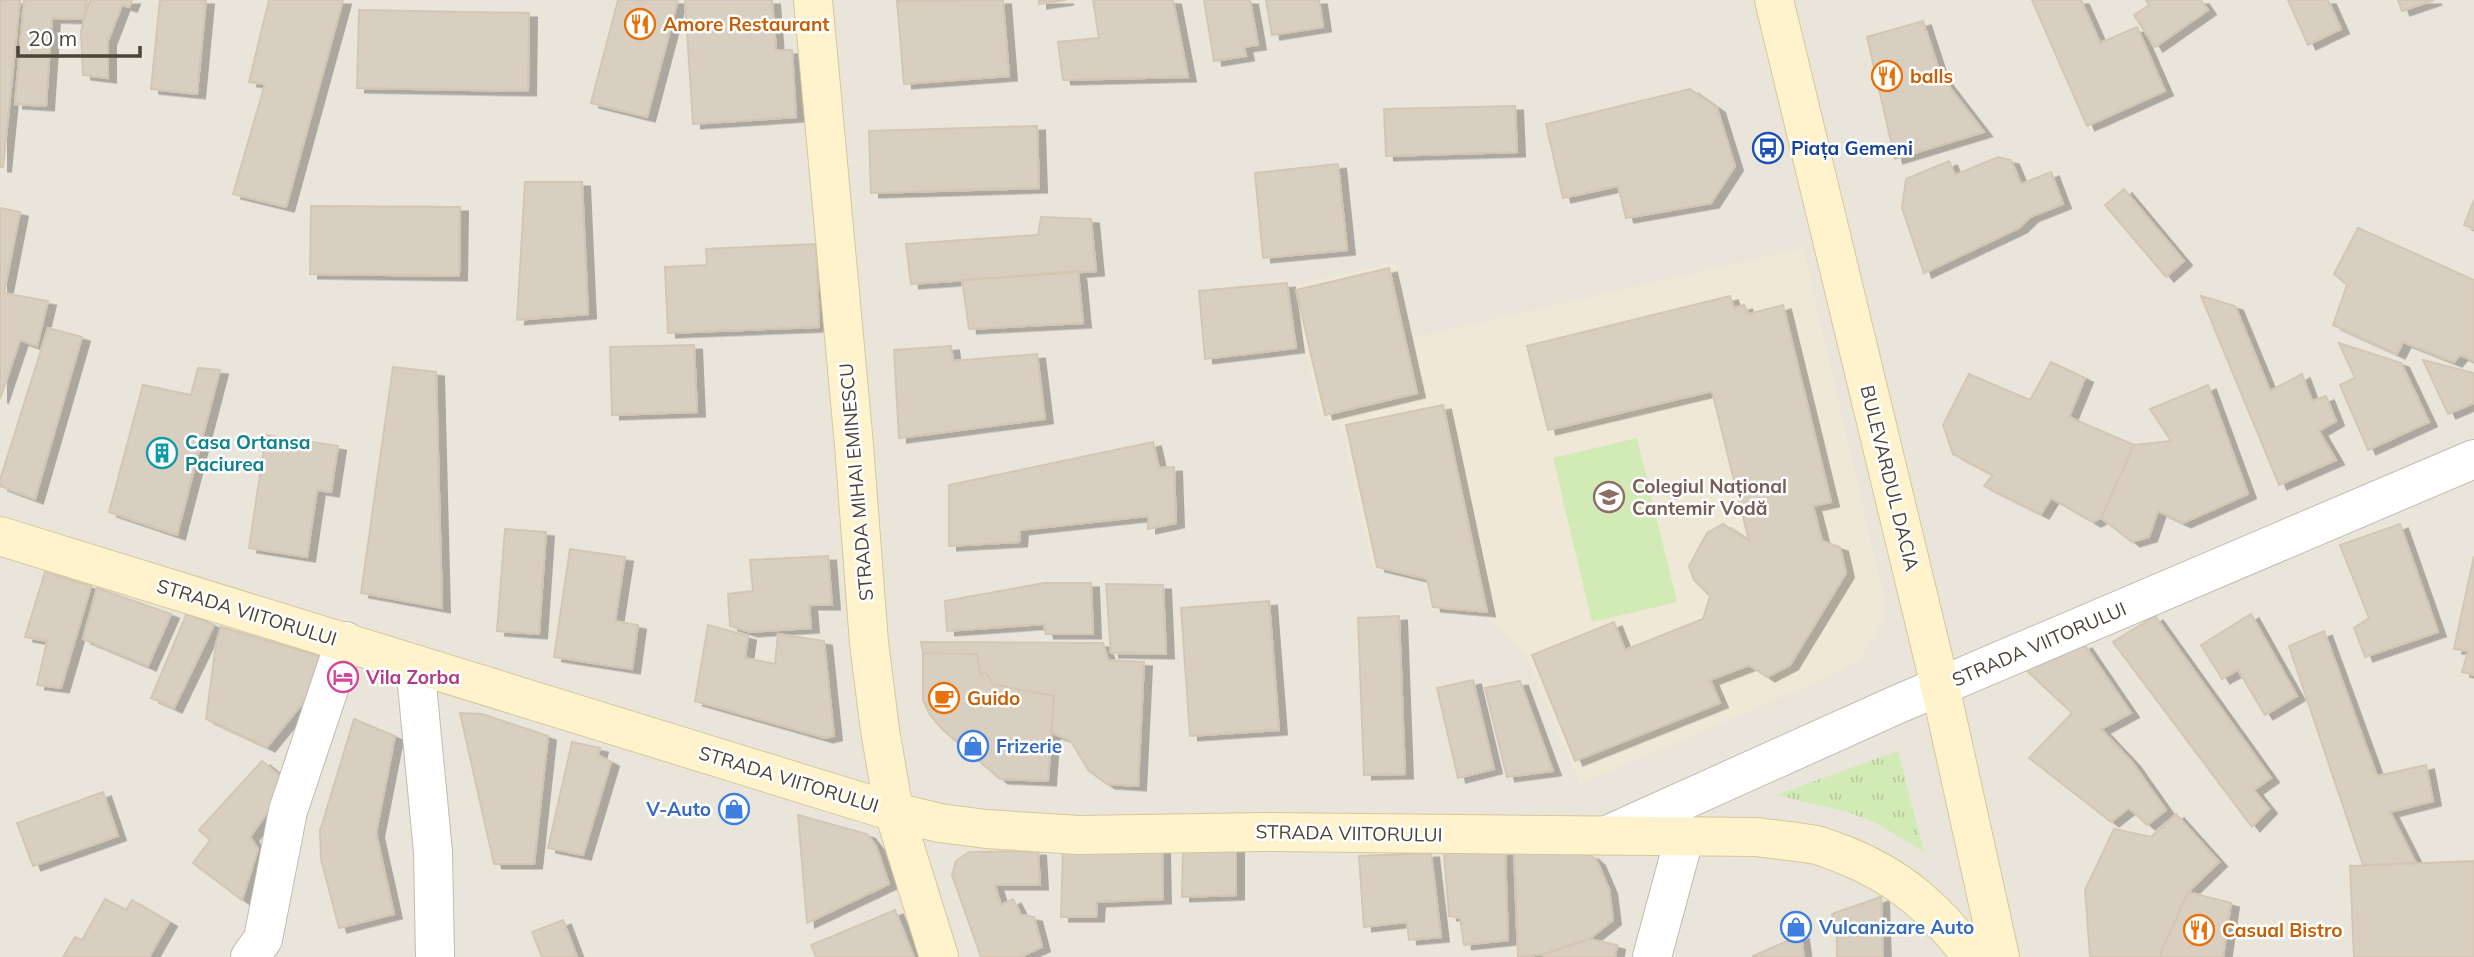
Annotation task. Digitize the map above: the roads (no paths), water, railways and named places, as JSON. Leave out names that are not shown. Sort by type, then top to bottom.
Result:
[{"type":"street","name":"STRADA MIHAI EMINESCU","points":[[813,0],[854,445],[869,643],[880,730],[894,812],[939,957]]},
{"type":"street","name":"BULEVARDUL DACIA","points":[[1774,0],[1940,686],[2000,957]]},
{"type":"street","name":"STRADA VIITORULUI","points":[[1607,835],[1940,686],[2474,459]]},
{"type":"street","name":"STRADA VIITORULUI","points":[[0,536],[894,812],[951,825],[1079,835],[1265,832],[1757,837],[1818,845],[1888,875],[1920,898],[1948,926],[1972,957]]},
{"type":"street","points":[[250,957],[263,939],[288,811],[345,641]]},
{"type":"street","points":[[415,664],[433,852],[435,957]]},
{"type":"street","points":[[1652,957],[1685,835]]},
{"type":"place","name":"Amore Restaurant","points":[[640,24]]},
{"type":"place","name":"balls","points":[[1887,76]]},
{"type":"place","name":"Piața Gemeni","points":[[1768,148]]},
{"type":"place","name":"Casa Ortansa Paciurea","points":[[162,453]]},
{"type":"place","name":"Colegiul Național Cantemir Vodă","points":[[1609,497]]},
{"type":"place","name":"Vila Zorba","points":[[343,677]]},
{"type":"place","name":"Guido","points":[[944,698]]},
{"type":"place","name":"Frizerie","points":[[973,746]]},
{"type":"place","name":"V-Auto","points":[[734,809]]},
{"type":"place","name":"Vulcanizare Auto","points":[[1796,927]]},
{"type":"place","name":"Casual Bistro","points":[[2199,930]]}]
